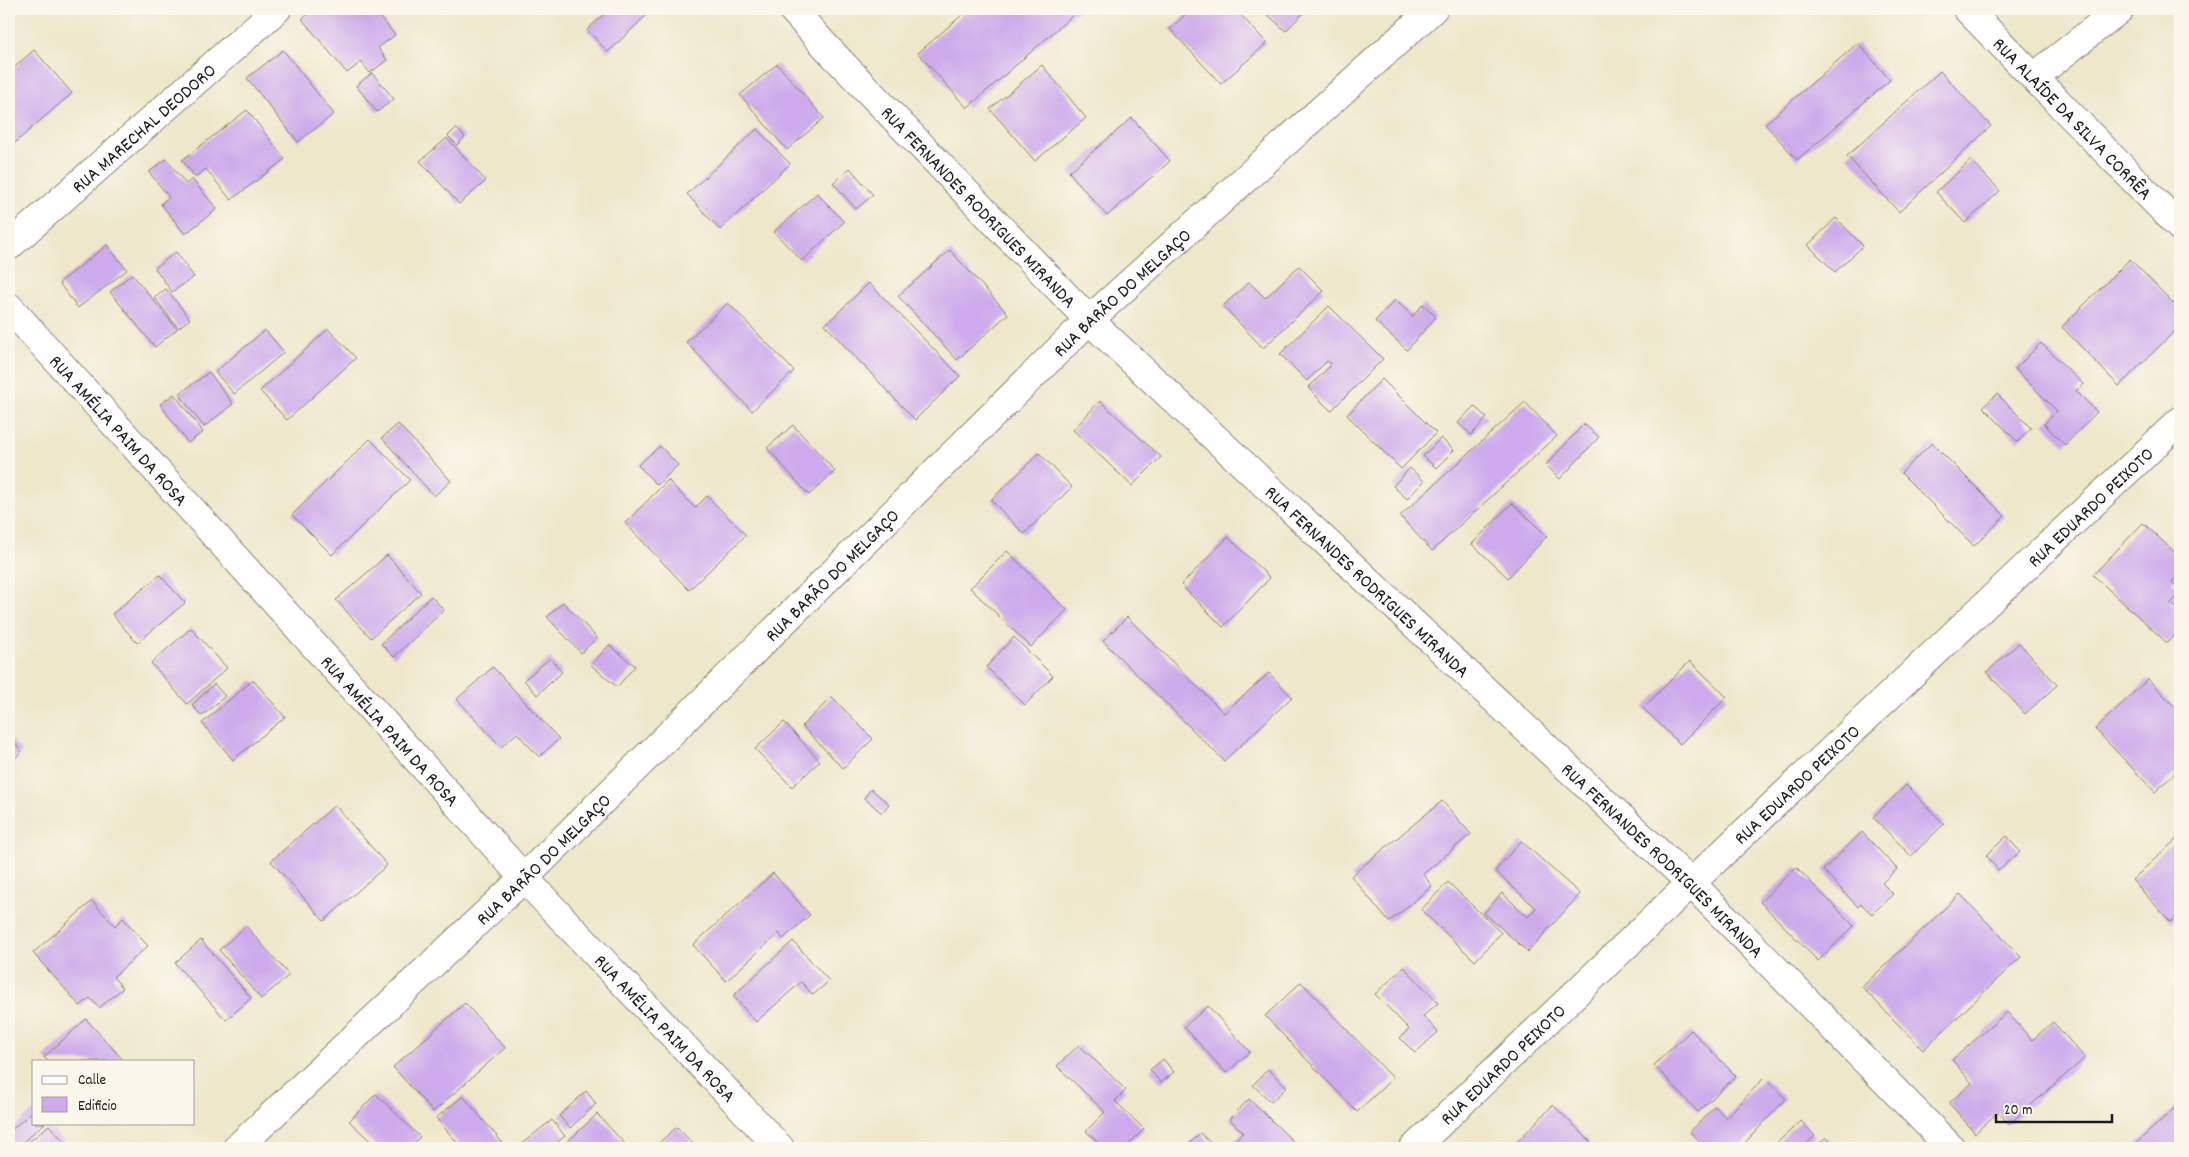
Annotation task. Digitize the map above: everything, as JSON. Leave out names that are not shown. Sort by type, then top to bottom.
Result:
[{"type":"street","name":"RUA MARECHAL DEODORO","points":[[9,246],[276,9]]},
{"type":"street","name":"RUA FERNANDES RODRIGUES MIRANDA","points":[[792,9],[828,49],[1089,320],[1691,883],[1951,1148]]},
{"type":"street","name":"RUA BARÃO DO MELGAÇO","points":[[237,1148],[524,878],[1089,320],[1433,9]]},
{"type":"street","name":"RUA ALAÍDE DA SILVA CORRÊA","points":[[1966,9],[2180,226]]},
{"type":"street","points":[[2034,77],[2120,9]]},
{"type":"street","name":"RUA AMÉLIA PAIM DA ROSA","points":[[9,307],[524,878],[780,1148]]},
{"type":"street","name":"RUA EDUARDO PEIXOTO","points":[[1414,1148],[1691,883],[2180,421]]},
{"type":"building","points":[[315,9],[381,9],[376,12],[395,35],[378,48],[387,60],[370,73],[361,62],[347,73],[302,19]]},
{"type":"building","points":[[609,9],[653,9],[608,52],[587,30]]},
{"type":"building","points":[[969,9],[1080,9],[967,108],[918,53]]},
{"type":"building","points":[[1191,9],[1235,9],[1267,43],[1221,84],[1170,29]]},
{"type":"building","points":[[1261,9],[1307,9],[1286,31]]},
{"type":"building","points":[[9,35],[14,37],[9,55]]},
{"type":"building","points":[[1858,43],[1890,80],[1797,160],[1765,124]]},
{"type":"building","points":[[34,50],[72,93],[9,148],[9,72]]},
{"type":"building","points":[[283,50],[334,114],[298,142],[247,78]]},
{"type":"building","points":[[777,64],[824,118],[787,150],[740,95]]},
{"type":"building","points":[[1042,65],[1086,118],[1035,161],[990,109]]},
{"type":"building","points":[[1940,71],[1991,126],[1899,212],[1847,156]]},
{"type":"building","points":[[372,73],[394,99],[377,112],[356,86]]},
{"type":"building","points":[[247,110],[285,159],[231,200],[206,169],[195,177],[182,160]]},
{"type":"building","points":[[1132,118],[1170,161],[1107,216],[1069,172]]},
{"type":"building","points":[[456,128],[465,137],[457,145],[448,136]]},
{"type":"building","points":[[757,129],[790,164],[720,230],[687,194]]},
{"type":"building","points":[[447,138],[486,181],[459,204],[420,161]]},
{"type":"building","points":[[166,159],[186,184],[192,179],[217,209],[185,234],[161,204],[169,197],[149,172]]},
{"type":"building","points":[[1971,160],[2000,191],[1965,223],[1936,192]]},
{"type":"building","points":[[850,168],[873,195],[856,209],[833,183]]},
{"type":"building","points":[[817,193],[844,222],[802,261],[774,232]]},
{"type":"building","points":[[1836,218],[1863,246],[1835,272],[1808,245]]},
{"type":"building","points":[[107,245],[127,270],[78,308],[59,283]]},
{"type":"building","points":[[950,250],[1008,314],[957,360],[898,296]]},
{"type":"building","points":[[176,252],[194,277],[172,292],[155,268]]},
{"type":"building","points":[[2130,259],[2180,310],[2180,326],[2119,386],[2062,327]]},
{"type":"building","points":[[1299,266],[1324,291],[1263,348],[1223,306],[1249,282],[1265,298]]},
{"type":"building","points":[[132,274],[177,329],[155,347],[110,292]]},
{"type":"building","points":[[869,283],[960,376],[915,420],[825,325]]},
{"type":"building","points":[[166,289],[190,319],[178,328],[154,297]]},
{"type":"building","points":[[1395,300],[1413,316],[1423,304],[1436,317],[1407,350],[1375,321]]},
{"type":"building","points":[[728,303],[794,371],[752,411],[686,342]]},
{"type":"building","points":[[1329,306],[1383,359],[1331,411],[1308,388],[1332,364],[1327,361],[1307,381],[1280,354]]},
{"type":"building","points":[[328,329],[356,358],[287,420],[260,391]]},
{"type":"building","points":[[265,330],[284,352],[234,394],[215,372]]},
{"type":"building","points":[[2041,343],[2083,384],[2076,391],[2097,412],[2065,445],[2044,424],[2057,411],[2015,369]]},
{"type":"building","points":[[209,372],[233,404],[204,427],[179,394]]},
{"type":"building","points":[[1382,379],[1436,433],[1401,469],[1347,415]]},
{"type":"building","points":[[174,394],[203,432],[188,443],[160,404]]},
{"type":"building","points":[[1997,394],[2031,428],[2018,442],[1983,407]]},
{"type":"building","points":[[1100,401],[1161,457],[1132,486],[1073,430]]},
{"type":"building","points":[[1525,402],[1557,436],[1432,551],[1400,516]]},
{"type":"building","points":[[1474,406],[1487,418],[1471,435],[1458,423]]},
{"type":"building","points":[[398,424],[451,481],[434,496],[382,438]]},
{"type":"building","points":[[1584,424],[1599,437],[1560,479],[1546,465]]},
{"type":"building","points":[[793,425],[835,471],[809,495],[767,448]]},
{"type":"building","points":[[1441,438],[1454,450],[1436,468],[1423,456]]},
{"type":"building","points":[[370,439],[410,480],[332,555],[292,515]]},
{"type":"building","points":[[1932,443],[2005,516],[1974,546],[1901,473]]},
{"type":"building","points":[[660,446],[678,465],[657,485],[638,465]]},
{"type":"building","points":[[1039,453],[1072,487],[1024,534],[991,500]]},
{"type":"building","points":[[1410,468],[1424,481],[1407,499],[1393,486]]},
{"type":"building","points":[[668,480],[695,508],[707,496],[746,535],[689,590],[625,523]]},
{"type":"building","points":[[1512,503],[1547,536],[1508,578],[1472,544]]},
{"type":"building","points":[[2143,523],[2180,557],[2180,573],[2172,582],[2180,589],[2180,594],[2171,603],[2180,612],[2180,629],[2167,643],[2093,575]]},
{"type":"building","points":[[1228,537],[1270,578],[1223,627],[1181,585]]},
{"type":"building","points":[[1007,551],[1067,610],[1031,647],[970,588]]},
{"type":"building","points":[[387,555],[421,593],[371,638],[336,600]]},
{"type":"building","points":[[160,575],[185,603],[137,643],[112,614]]},
{"type":"building","points":[[431,596],[444,610],[394,657],[381,644]]},
{"type":"building","points":[[563,602],[597,638],[581,653],[547,617]]},
{"type":"building","points":[[1127,617],[1224,713],[1269,673],[1292,697],[1224,761],[1103,641]]},
{"type":"building","points":[[191,628],[227,668],[187,704],[151,663]]},
{"type":"building","points":[[1014,637],[1053,676],[1025,705],[986,667]]},
{"type":"building","points":[[2019,643],[2057,685],[2025,714],[1987,672]]},
{"type":"building","points":[[609,645],[635,666],[617,687],[591,665]]},
{"type":"building","points":[[550,658],[562,672],[537,695],[524,680]]},
{"type":"building","points":[[1690,661],[1727,697],[1680,744],[1643,708]]},
{"type":"building","points":[[493,667],[559,739],[539,757],[517,733],[501,747],[457,699]]},
{"type":"building","points":[[2148,679],[2180,712],[2180,768],[2155,792],[2095,729]]},
{"type":"building","points":[[253,680],[285,717],[233,760],[202,723]]},
{"type":"building","points":[[214,684],[225,696],[202,716],[192,705]]},
{"type":"building","points":[[832,697],[873,739],[843,768],[802,726]]},
{"type":"building","points":[[784,722],[820,761],[792,787],[755,749]]},
{"type":"building","points":[[9,736],[22,752],[9,763]]},
{"type":"building","points":[[1906,785],[1944,824],[1911,856],[1873,817]]},
{"type":"building","points":[[871,789],[889,804],[882,813],[864,798]]},
{"type":"building","points":[[1442,801],[1471,834],[1423,874],[1432,886],[1389,922],[1351,876]]},
{"type":"building","points":[[335,805],[387,865],[324,921],[271,861]]},
{"type":"building","points":[[1862,832],[1897,869],[1882,883],[1893,894],[1872,914],[1861,904],[1858,907],[1823,870]]},
{"type":"building","points":[[2007,836],[2020,852],[1998,870],[1986,855]]},
{"type":"building","points":[[2180,836],[2180,913],[2171,922],[2132,880]]},
{"type":"building","points":[[1521,841],[1580,894],[1528,952],[1484,913],[1502,893],[1528,917],[1536,908],[1495,871]]},
{"type":"building","points":[[1796,867],[1854,926],[1818,961],[1760,902]]},
{"type":"building","points":[[773,873],[810,915],[783,939],[779,933],[726,981],[693,945]]},
{"type":"building","points":[[1448,882],[1501,933],[1475,961],[1421,910]]},
{"type":"building","points":[[1960,894],[2021,957],[1923,1050],[1862,987]]},
{"type":"building","points":[[92,901],[115,926],[123,918],[148,946],[113,977],[123,988],[99,1008],[90,998],[80,1006],[33,953]]},
{"type":"building","points":[[246,926],[289,975],[261,999],[219,950]]},
{"type":"building","points":[[201,940],[251,998],[226,1020],[175,963]]},
{"type":"building","points":[[793,941],[829,981],[813,995],[801,982],[756,1022],[733,996]]},
{"type":"building","points":[[1404,967],[1438,1003],[1423,1016],[1438,1032],[1415,1053],[1400,1038],[1409,1029],[1375,994]]},
{"type":"building","points":[[1301,982],[1393,1078],[1357,1112],[1265,1016]]},
{"type":"building","points":[[465,1003],[505,1048],[433,1112],[393,1067]]},
{"type":"building","points":[[1208,1006],[1250,1052],[1226,1073],[1184,1027]]},
{"type":"building","points":[[2007,1012],[2032,1040],[2053,1022],[2085,1058],[2009,1124],[1998,1112],[1975,1133],[1949,1103],[1972,1083],[1952,1060]]},
{"type":"building","points":[[86,1019],[123,1060],[47,1060],[44,1057]]},
{"type":"building","points":[[1691,1030],[1736,1076],[1698,1112],[1654,1065]]},
{"type":"building","points":[[1079,1045],[1126,1090],[1115,1101],[1144,1129],[1125,1148],[1104,1148],[1086,1131],[1105,1112],[1057,1066]]},
{"type":"building","points":[[1163,1059],[1174,1072],[1161,1083],[1150,1070]]},
{"type":"building","points":[[1268,1069],[1287,1087],[1271,1102],[1253,1085]]},
{"type":"building","points":[[1764,1078],[1786,1099],[1740,1148],[1707,1148],[1690,1132],[1715,1106],[1726,1118]]},
{"type":"building","points":[[586,1091],[596,1104],[570,1128],[559,1116]]},
{"type":"building","points":[[376,1094],[420,1137],[409,1148],[378,1148],[349,1121]]},
{"type":"building","points":[[463,1096],[507,1148],[462,1148],[436,1118]]},
{"type":"building","points":[[1249,1099],[1296,1144],[1293,1148],[1232,1148],[1230,1146],[1243,1132],[1229,1119]]},
{"type":"building","points":[[2180,1103],[2180,1148],[2131,1148]]},
{"type":"building","points":[[1553,1105],[1591,1142],[1585,1148],[1511,1148]]},
{"type":"building","points":[[32,1112],[32,1124],[44,1124],[16,1148],[9,1148],[9,1132]]},
{"type":"building","points":[[597,1114],[629,1148],[561,1148]]},
{"type":"building","points":[[552,1120],[565,1136],[550,1148],[516,1148]]},
{"type":"building","points":[[1801,1121],[1815,1136],[1802,1148],[1771,1148]]},
{"type":"building","points":[[49,1125],[70,1148],[22,1148]]},
{"type":"building","points":[[677,1127],[697,1148],[653,1148]]},
{"type":"building","points":[[1200,1133],[1216,1148],[1185,1148]]},
{"type":"building","points":[[1826,1137],[1838,1148],[1815,1148]]}]
